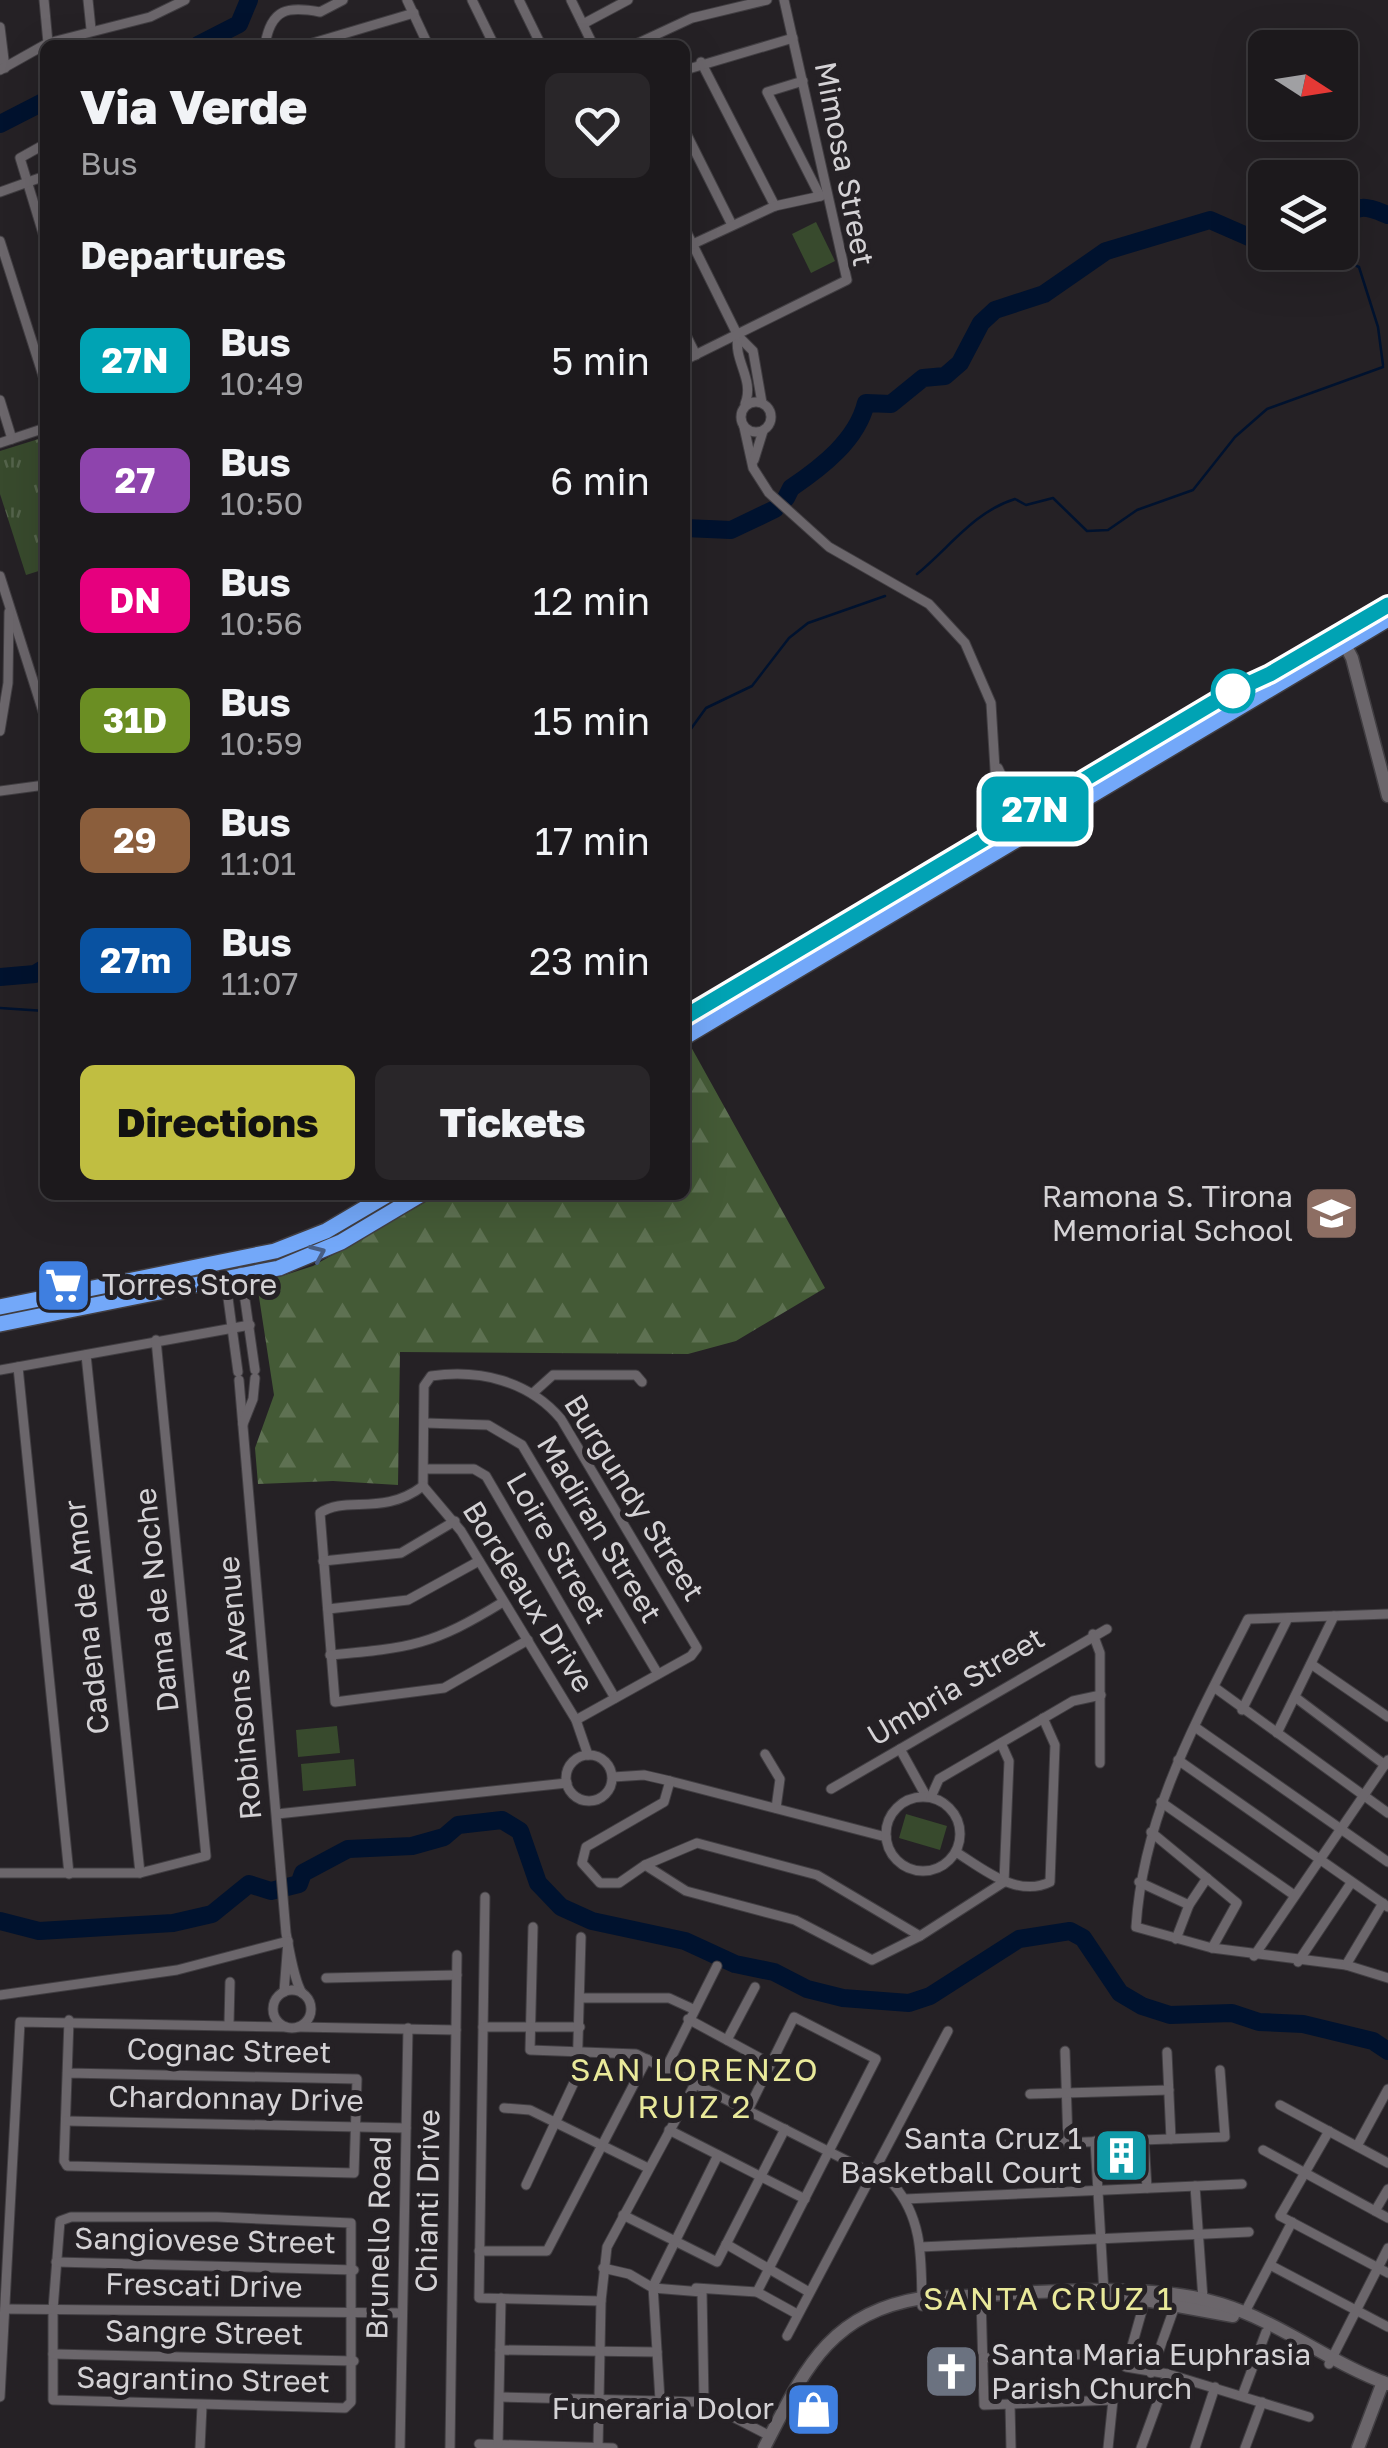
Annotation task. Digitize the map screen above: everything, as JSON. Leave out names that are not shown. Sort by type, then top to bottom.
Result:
[{"type":"highway","points":[[690,1034],[1024,834],[1388,605]]},
{"type":"highway","points":[[690,1015],[1015,821],[1341,638],[1388,620]]},
{"type":"highway","points":[[0,1306],[231,1261],[302,1242],[383,1201]]},
{"type":"highway","points":[[0,1324],[234,1280],[317,1254],[383,1201]]},
{"type":"street","points":[[44,0],[48,40]]},
{"type":"street","points":[[88,0],[91,29]]},
{"type":"street","points":[[57,40],[150,17],[185,0]]},
{"type":"street","points":[[266,40],[270,26],[289,9],[298,6],[320,12],[343,0]]},
{"type":"street","points":[[407,0],[426,40]]},
{"type":"street","points":[[472,0],[492,40]]},
{"type":"street","points":[[519,0],[539,40]]},
{"type":"street","points":[[570,0],[590,40]]},
{"type":"street","points":[[582,24],[626,0]]},
{"type":"street","points":[[645,40],[692,18],[767,0]]},
{"type":"street","name":"Mimosa Street","points":[[690,358],[847,280],[824,196],[784,0]]},
{"type":"street","points":[[323,40],[414,13]]},
{"type":"street","points":[[0,27],[2,69],[40,48]]},
{"type":"street","points":[[690,68],[793,38]]},
{"type":"street","points":[[701,62],[775,206]]},
{"type":"street","points":[[693,244],[775,206],[824,196],[766,92],[803,81]]},
{"type":"street","points":[[690,141],[732,225]]},
{"type":"street","points":[[40,147],[20,158],[40,217]]},
{"type":"street","points":[[0,192],[40,178]]},
{"type":"street","points":[[690,238],[738,336],[753,351],[762,403],[771,414],[762,431],[753,468]]},
{"type":"street","points":[[0,241],[40,366]]},
{"type":"street","points":[[738,336],[736,348],[750,386],[744,427],[753,468],[769,492],[846,559],[910,590],[954,629],[985,683],[995,729],[996,786],[1024,834]]},
{"type":"street","points":[[690,343],[696,355]]},
{"type":"street","points":[[0,400],[12,439]]},
{"type":"street","points":[[744,408],[762,403]]},
{"type":"street","points":[[744,427],[762,431]]},
{"type":"street","points":[[0,443],[40,430]]},
{"type":"street","points":[[0,576],[40,702]]},
{"type":"street","points":[[0,731],[8,684],[9,604]]},
{"type":"street","points":[[1341,638],[1388,796]]},
{"type":"street","points":[[0,791],[40,786]]},
{"type":"street","name":"Robinsons Avenue","points":[[231,1261],[250,1325],[255,1374],[253,1400],[240,1432]]},
{"type":"street","name":"Robinsons Avenue","points":[[231,1261],[240,1432],[287,1937],[284,1992]]},
{"type":"street","points":[[0,1370],[250,1325]]},
{"type":"street","name":"Dama de Noche","points":[[140,1873],[206,1856],[156,1340]]},
{"type":"street","name":"Cadena de Amor","points":[[86,1355],[140,1873]]},
{"type":"street","points":[[18,1367],[69,1874]]},
{"type":"street","points":[[534,1393],[546,1378],[558,1374],[636,1375],[642,1382]]},
{"type":"street","name":"Burgundy Street","points":[[423,1486],[424,1386],[431,1376],[484,1376],[534,1393],[561,1420],[694,1639],[695,1653],[576,1720]]},
{"type":"street","name":"Madiran Street","points":[[425,1424],[488,1424],[522,1445],[658,1674]]},
{"type":"street","name":"Loire Street","points":[[426,1469],[474,1469],[486,1476],[615,1698]]},
{"type":"street","points":[[423,1486],[384,1507],[324,1509],[318,1520],[335,1702],[444,1688],[528,1640]]},
{"type":"street","name":"Bordeaux Drive","points":[[423,1486],[455,1522],[576,1720],[584,1756]]},
{"type":"street","points":[[323,1561],[400,1552],[455,1522]]},
{"type":"street","points":[[328,1609],[408,1600],[479,1561]]},
{"type":"street","points":[[330,1655],[415,1647],[446,1636],[503,1602]]},
{"type":"street","points":[[1387,1976],[1346,1966],[1212,1948],[1136,1927],[1139,1882],[1161,1802],[1248,1619],[1388,1614]]},
{"type":"street","points":[[1277,1733],[1334,1616]]},
{"type":"street","points":[[1242,1710],[1288,1618]]},
{"type":"street","name":"Umbria Street","points":[[831,1789],[1107,1629]]},
{"type":"street","points":[[1093,1634],[1100,1653],[1100,1763]]},
{"type":"street","points":[[1310,1664],[1388,1717]]},
{"type":"street","points":[[1214,1688],[1388,1813]]},
{"type":"street","points":[[900,1750],[929,1797],[946,1804],[957,1818],[960,1836],[956,1852],[941,1867],[920,1872],[900,1864],[886,1837],[889,1818],[900,1804],[929,1797],[940,1779],[1077,1699],[1102,1696]]},
{"type":"street","points":[[1254,1956],[1386,1762],[1295,1697]]},
{"type":"street","points":[[956,1852],[1004,1882],[1042,1886],[1050,1882],[1055,1740],[1042,1718]]},
{"type":"street","points":[[1195,1726],[1388,1862]]},
{"type":"street","points":[[1001,1743],[1009,1760],[1004,1882]]},
{"type":"street","points":[[765,1754],[780,1779],[776,1808]]},
{"type":"street","points":[[584,1756],[602,1758],[612,1777],[608,1792],[588,1802],[574,1796],[567,1783],[569,1767],[584,1756]]},
{"type":"street","points":[[1178,1760],[1386,1905],[1346,1966]]},
{"type":"street","points":[[612,1777],[644,1775],[886,1837]]},
{"type":"street","points":[[670,1781],[664,1802],[592,1841],[581,1855],[582,1863],[607,1886],[696,1843],[817,1875],[920,1936]]},
{"type":"street","points":[[277,1814],[567,1783]]},
{"type":"street","points":[[1161,1802],[1294,1895]]},
{"type":"street","points":[[1151,1832],[1237,1902],[1212,1948]]},
{"type":"street","points":[[645,1865],[686,1891],[796,1920],[872,1960],[920,1936],[1004,1882]]},
{"type":"street","points":[[0,1873],[140,1873]]},
{"type":"street","points":[[1176,1939],[1190,1904],[1208,1878]]},
{"type":"street","points":[[1139,1882],[1190,1904]]},
{"type":"street","points":[[1298,1962],[1352,1883]]},
{"type":"street","points":[[485,1897],[478,2298],[601,2301]]},
{"type":"street","points":[[533,1927],[530,2050],[625,2051],[647,2059],[893,2184],[906,2199],[920,2247],[922,2302]]},
{"type":"street","points":[[0,1998],[177,1970],[287,1937]]},
{"type":"street","name":"Robinsons Avenue","points":[[287,1937],[294,1952],[294,1982],[302,1993]]},
{"type":"street","points":[[526,2184],[575,2084],[580,2050],[581,1937]]},
{"type":"street","name":"Chianti Drive","points":[[450,2448],[456,1955]]},
{"type":"street","points":[[666,2068],[717,1966]]},
{"type":"street","points":[[326,1978],[457,1975]]},
{"type":"street","points":[[228,2023],[230,1982]]},
{"type":"street","points":[[727,2040],[755,1987]]},
{"type":"street","points":[[286,2027],[274,2014],[275,2001],[284,1992],[302,1993],[319,2017],[341,2026]]},
{"type":"street","points":[[580,1998],[669,1998],[727,2040],[771,2064]]},
{"type":"street","points":[[298,2027],[308,2019],[311,2008]]},
{"type":"street","points":[[251,2024],[274,2014]]},
{"type":"street","points":[[748,2110],[794,2017],[876,2059],[757,2292]]},
{"type":"street","points":[[66,2121],[69,2020]]},
{"type":"street","points":[[0,2397],[20,2022],[456,2030]]},
{"type":"street","points":[[483,2027],[580,2027]]},
{"type":"street","name":"Brunello Road","points":[[400,2448],[408,2028]]},
{"type":"street","points":[[786,2336],[948,2031]]},
{"type":"street","points":[[1065,2051],[1068,2142]]},
{"type":"street","points":[[1168,2052],[1172,2138]]},
{"type":"street","points":[[479,2252],[547,2251],[647,2059]]},
{"type":"street","points":[[1003,2145],[1225,2137],[1220,2070]]},
{"type":"street","name":"Cognac Street","points":[[66,2073],[356,2079],[354,2172],[72,2168],[64,2161],[66,2121]]},
{"type":"street","points":[[598,2448],[603,2268],[623,2215],[695,2084]]},
{"type":"street","points":[[1357,2146],[1388,2089]]},
{"type":"street","points":[[1030,2094],[1169,2090]]},
{"type":"street","points":[[1280,2105],[1388,2163]]},
{"type":"street","points":[[504,2108],[530,2110],[648,2168]]},
{"type":"street","name":"Chardonnay Drive","points":[[66,2121],[406,2128]]},
{"type":"street","points":[[623,2215],[717,2262],[784,2129]]},
{"type":"street","points":[[669,2130],[805,2200]]},
{"type":"street","points":[[1329,2132],[1280,2216],[1388,2273]]},
{"type":"street","points":[[1144,2140],[1146,2188]]},
{"type":"street","points":[[1095,2141],[1104,2296]]},
{"type":"street","points":[[1263,2150],[1388,2218]]},
{"type":"street","points":[[660,2400],[653,2287],[718,2155]]},
{"type":"street","points":[[906,2199],[1242,2184]]},
{"type":"street","points":[[1195,2186],[1203,2299]]},
{"type":"street","points":[[1375,2212],[1388,2189]]},
{"type":"street","points":[[53,2354],[60,2221],[71,2217],[217,2217],[351,2223],[354,2361]]},
{"type":"street","points":[[1245,2312],[1292,2222]]},
{"type":"street","points":[[920,2247],[1249,2232]]},
{"type":"street","points":[[726,2244],[809,2292]]},
{"type":"street","points":[[1330,2360],[1388,2248]]},
{"type":"street","name":"Sangiovese Street","points":[[56,2262],[354,2270]]},
{"type":"street","points":[[1270,2264],[1388,2326]]},
{"type":"street","points":[[603,2268],[629,2274],[653,2287],[702,2292],[704,2402]]},
{"type":"street","points":[[653,2287],[757,2292],[797,2314]]},
{"type":"street","points":[[500,2397],[704,2402],[768,2444],[811,2361],[839,2331],[888,2305],[1104,2296],[1146,2290],[1203,2299],[1245,2312],[1385,2388],[1358,2448]]},
{"type":"street","points":[[1104,2296],[1218,2311],[1330,2360]]},
{"type":"street","points":[[498,2444],[502,2298]]},
{"type":"street","points":[[981,2300],[984,2405],[1113,2400],[1108,2448]]},
{"type":"street","points":[[1145,2300],[1126,2367],[1168,2374],[1308,2418]]},
{"type":"street","points":[[1151,2373],[1176,2304]]},
{"type":"street","name":"Frescati Drive","points":[[5,2309],[402,2313]]},
{"type":"street","points":[[1242,2396],[1266,2332]]},
{"type":"street","points":[[500,2350],[656,2352]]},
{"type":"street","points":[[982,2358],[1130,2353]]},
{"type":"street","name":"Sangre Street","points":[[53,2354],[354,2361]]},
{"type":"street","name":"Sagrantino Street","points":[[53,2354],[54,2400],[202,2406],[346,2408],[351,2402],[354,2361]]},
{"type":"street","points":[[1141,2448],[1168,2374]]},
{"type":"street","points":[[1194,2448],[1215,2388]]},
{"type":"street","points":[[1245,2448],[1262,2402]]},
{"type":"street","points":[[1010,2404],[1011,2448]]},
{"type":"street","points":[[200,2448],[202,2406]]},
{"type":"street","points":[[479,2444],[612,2448]]},
{"type":"green space","points":[[816,222],[835,261],[811,273],[792,234]]},
{"type":"green space","points":[[40,439],[40,571],[26,575],[0,494],[0,451]]},
{"type":"green space","points":[[690,1045],[825,1288],[736,1341],[688,1354],[400,1352],[398,1485],[333,1481],[258,1484],[255,1448],[274,1395],[257,1284],[313,1266],[429,1200],[690,1200]]},
{"type":"green space","points":[[337,1726],[340,1753],[298,1757],[296,1730]]},
{"type":"green space","points":[[354,1759],[356,1786],[303,1791],[301,1764]]},
{"type":"green space","points":[[906,1814],[947,1826],[940,1850],[899,1838]]},
{"type":"waterway","points":[[208,40],[239,24],[249,0]]},
{"type":"waterway","points":[[0,124],[40,104]]},
{"type":"waterway","points":[[1358,209],[1388,215]]},
{"type":"waterway","points":[[786,498],[791,488],[846,441],[866,403],[891,404],[923,378],[945,376],[960,363],[981,323],[995,310],[1044,294],[1106,251],[1210,220],[1248,237]]},
{"type":"waterway","points":[[1358,267],[1378,327],[1383,365]]},
{"type":"waterway","points":[[917,574],[975,521],[1015,499],[1026,505],[1053,498],[1087,531],[1108,530],[1137,510],[1193,490],[1235,437],[1267,409],[1383,367]]},
{"type":"waterway","points":[[690,528],[731,530],[775,509]]},
{"type":"waterway","points":[[690,730],[706,708],[752,686],[789,638],[808,623],[885,596]]},
{"type":"waterway","points":[[0,977],[40,971]]},
{"type":"waterway","points":[[0,1008],[40,1011]]},
{"type":"waterway","points":[[0,1921],[39,1931],[173,1923],[212,1914],[249,1884],[271,1891],[299,1884],[303,1873],[348,1849],[412,1846],[444,1837],[458,1825],[502,1820],[520,1831],[538,1883],[561,1907],[592,1921],[685,1941],[735,1964],[774,1972],[807,1989],[843,1998],[909,2003],[930,1996],[1019,1939],[1070,1931],[1083,1938],[1120,1993],[1142,2006],[1170,2015],[1232,2013],[1259,2022],[1303,2024],[1373,2041],[1388,2051]]},
{"type":"bus line","name":"27N","points":[[690,1014],[1233,691],[1270,674],[1388,605]]},
{"type":"place","name":"Ramona S. Tirona Memorial School","points":[[1332,1214]]},
{"type":"place","name":"Torres Store","points":[[63,1285]]},
{"type":"place","name":"Santa Cruz 1 Basketball Court","points":[[1121,2156]]},
{"type":"place","name":"Santa Maria Euphrasia Parish Church","points":[[952,2372]]},
{"type":"place","name":"Funeraria Dolor","points":[[813,2409]]},
{"type":"district","name":"SAN LORENZO RUIZ 2","points":[[695,2088]]},
{"type":"district","name":"SANTA CRUZ 1","points":[[1049,2299]]}]
